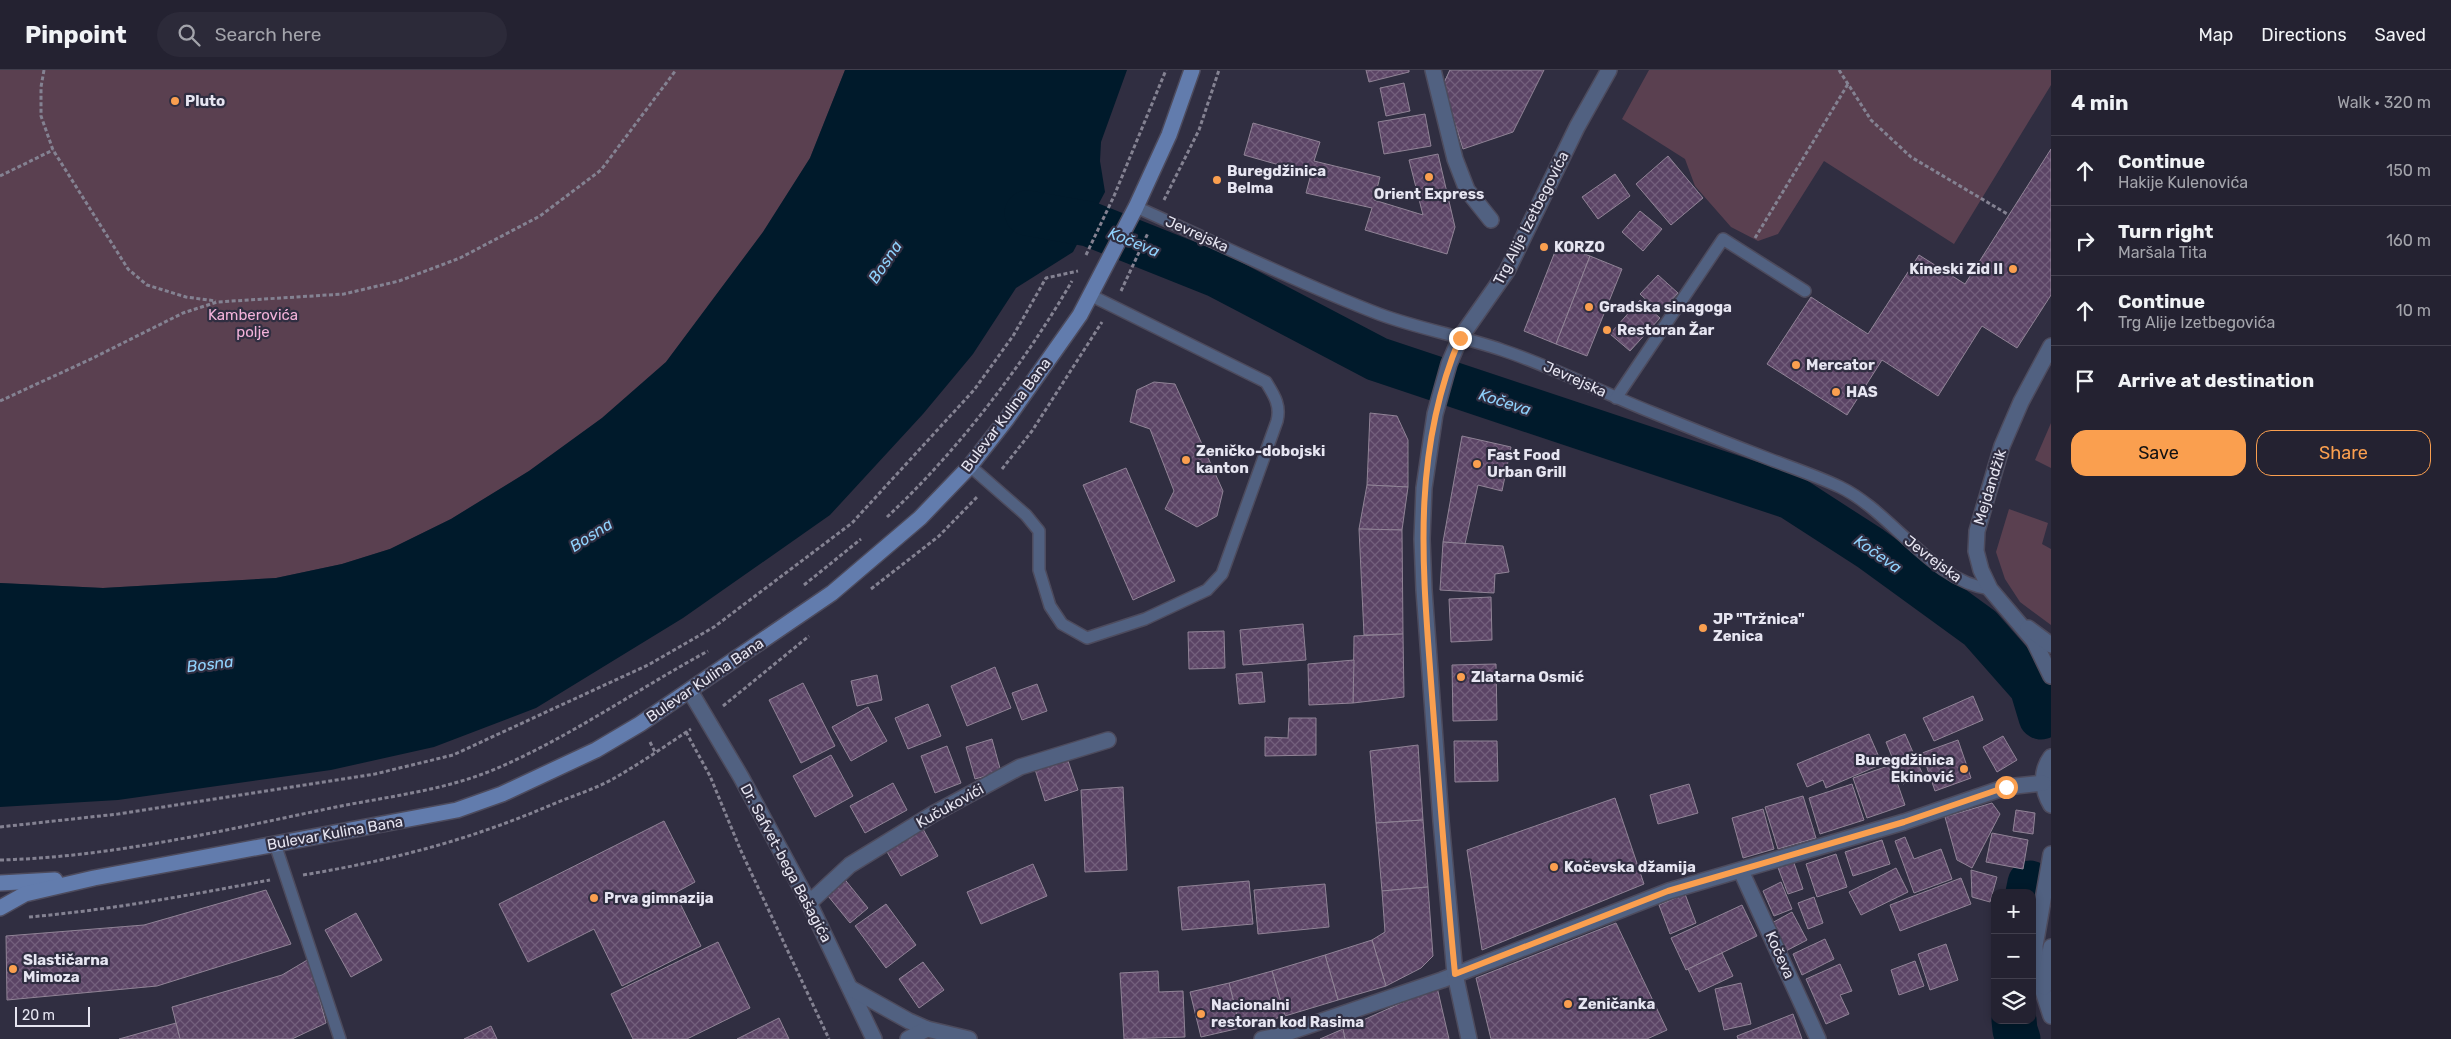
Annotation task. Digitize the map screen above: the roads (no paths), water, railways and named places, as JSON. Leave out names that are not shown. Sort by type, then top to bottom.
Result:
[{"type":"street","name":"Bulevar Kulina Bana","points":[[0,908],[26,894],[94,878],[457,810],[502,794],[596,750],[690,691],[832,593],[920,518],[970,466],[1006,420],[1092,296],[1170,135],[1192,70]]},
{"type":"street","points":[[1433,70],[1455,159],[1467,190],[1491,220]]},
{"type":"street","name":"Trg Alije Izetbegovića","points":[[1469,1039],[1455,974],[1440,811],[1422,539],[1424,488],[1435,414],[1449,364],[1460,338],[1507,271],[1577,127],[1609,70]]},
{"type":"street","name":"Mejdandžik","points":[[2022,625],[1990,589],[1981,570],[1976,551],[1977,531],[2002,446],[2021,402],[2051,346]]},
{"type":"street","points":[[2022,625],[2051,645]]},
{"type":"street","points":[[2022,625],[2037,648],[2051,676]]},
{"type":"street","name":"Dr. Safvet-bega Bašagića","points":[[690,691],[741,777],[809,903],[874,1039]]},
{"type":"street","name":"Kučukovići","points":[[809,903],[850,865],[933,814],[1020,767],[1108,740]]},
{"type":"street","points":[[2051,757],[2044,771],[2043,783],[2045,794],[2051,806]]},
{"type":"street","points":[[1262,1039],[1278,1036],[1470,969],[1668,891],[1742,871],[1904,822],[2006,787],[2043,783]]},
{"type":"street","points":[[2051,854],[2035,946],[2037,973],[2051,1016]]},
{"type":"street","name":"Kočeva","points":[[1742,871],[1818,1039]]},
{"type":"street","name":"Bulevar Kulina Bana","points":[[0,883],[94,878]]},
{"type":"street","points":[[2043,993],[2051,947]]},
{"type":"street","points":[[850,988],[888,1011],[927,1028],[969,1039]]},
{"type":"street","points":[[908,1039],[927,1028]]},
{"type":"lane","name":"Jevrejska","points":[[1136,208],[1381,315],[1501,349],[1555,369],[1616,398],[1770,460],[1810,473],[1848,491],[1872,506],[1916,547],[1961,582],[1976,588],[1990,589]]},
{"type":"lane","points":[[1616,398],[1723,239],[1805,291]]},
{"type":"lane","points":[[970,466],[1026,515],[1039,531],[1038,570],[1050,606],[1062,624],[1087,638],[1145,619],[1207,590],[1222,574],[1277,421],[1279,412],[1275,396],[1266,382],[1092,296]]},
{"type":"lane","points":[[275,844],[340,1039]]},
{"type":"water","name":"Bosna","points":[[845,70],[1127,70],[1101,142],[1100,161],[1105,192],[1073,252],[1016,288],[973,354],[923,414],[830,515],[683,618],[536,708],[434,747],[331,770],[118,800],[0,807],[0,583],[103,588],[276,578],[342,564],[390,549],[451,519],[529,471],[602,418],[666,362],[763,232],[810,158]]},
{"type":"waterway","name":"Kočeva","points":[[1027,213],[1089,224],[1217,275],[1377,359],[1791,497],[1870,548],[1980,628],[2032,687],[2041,717]]},
{"type":"waterway","name":"Kočeva","points":[[2029,889],[2030,883]]},
{"type":"waterway","name":"Kočeva","points":[[2014,1024],[2018,1039]]},
{"type":"place","name":"Pluto","points":[[175,101]]},
{"type":"place","name":"Orient Express","points":[[1429,177]]},
{"type":"place","name":"Buregdžinica Belma","points":[[1217,180]]},
{"type":"place","name":"KORZO","points":[[1544,247]]},
{"type":"place","name":"Kineski Zid II","points":[[2013,269]]},
{"type":"place","name":"Gradska sinagoga","points":[[1589,307]]},
{"type":"place","name":"Restoran Žar","points":[[1607,330]]},
{"type":"place","name":"Mercator","points":[[1796,365]]},
{"type":"place","name":"HAS","points":[[1836,392]]},
{"type":"place","name":"Zeničko-dobojski kanton","points":[[1186,460]]},
{"type":"place","name":"Fast Food Urban Grill","points":[[1477,464]]},
{"type":"place","name":"JP \"Tržnica\" Zenica","points":[[1703,628]]},
{"type":"place","name":"Zlatarna Osmić","points":[[1461,677]]},
{"type":"place","name":"Buregdžinica Ekinović","points":[[1964,769]]},
{"type":"place","name":"Kočevska džamija","points":[[1554,867]]},
{"type":"place","name":"Prva gimnazija","points":[[594,898]]},
{"type":"place","name":"Slastičarna Mimoza","points":[[13,969]]},
{"type":"place","name":"Zeničanka","points":[[1568,1004]]},
{"type":"place","name":"Nacionalni restoran kod Rasima","points":[[1201,1014]]},
{"type":"park label","name":"Kamberovića polje","points":[[253,324]]}]
